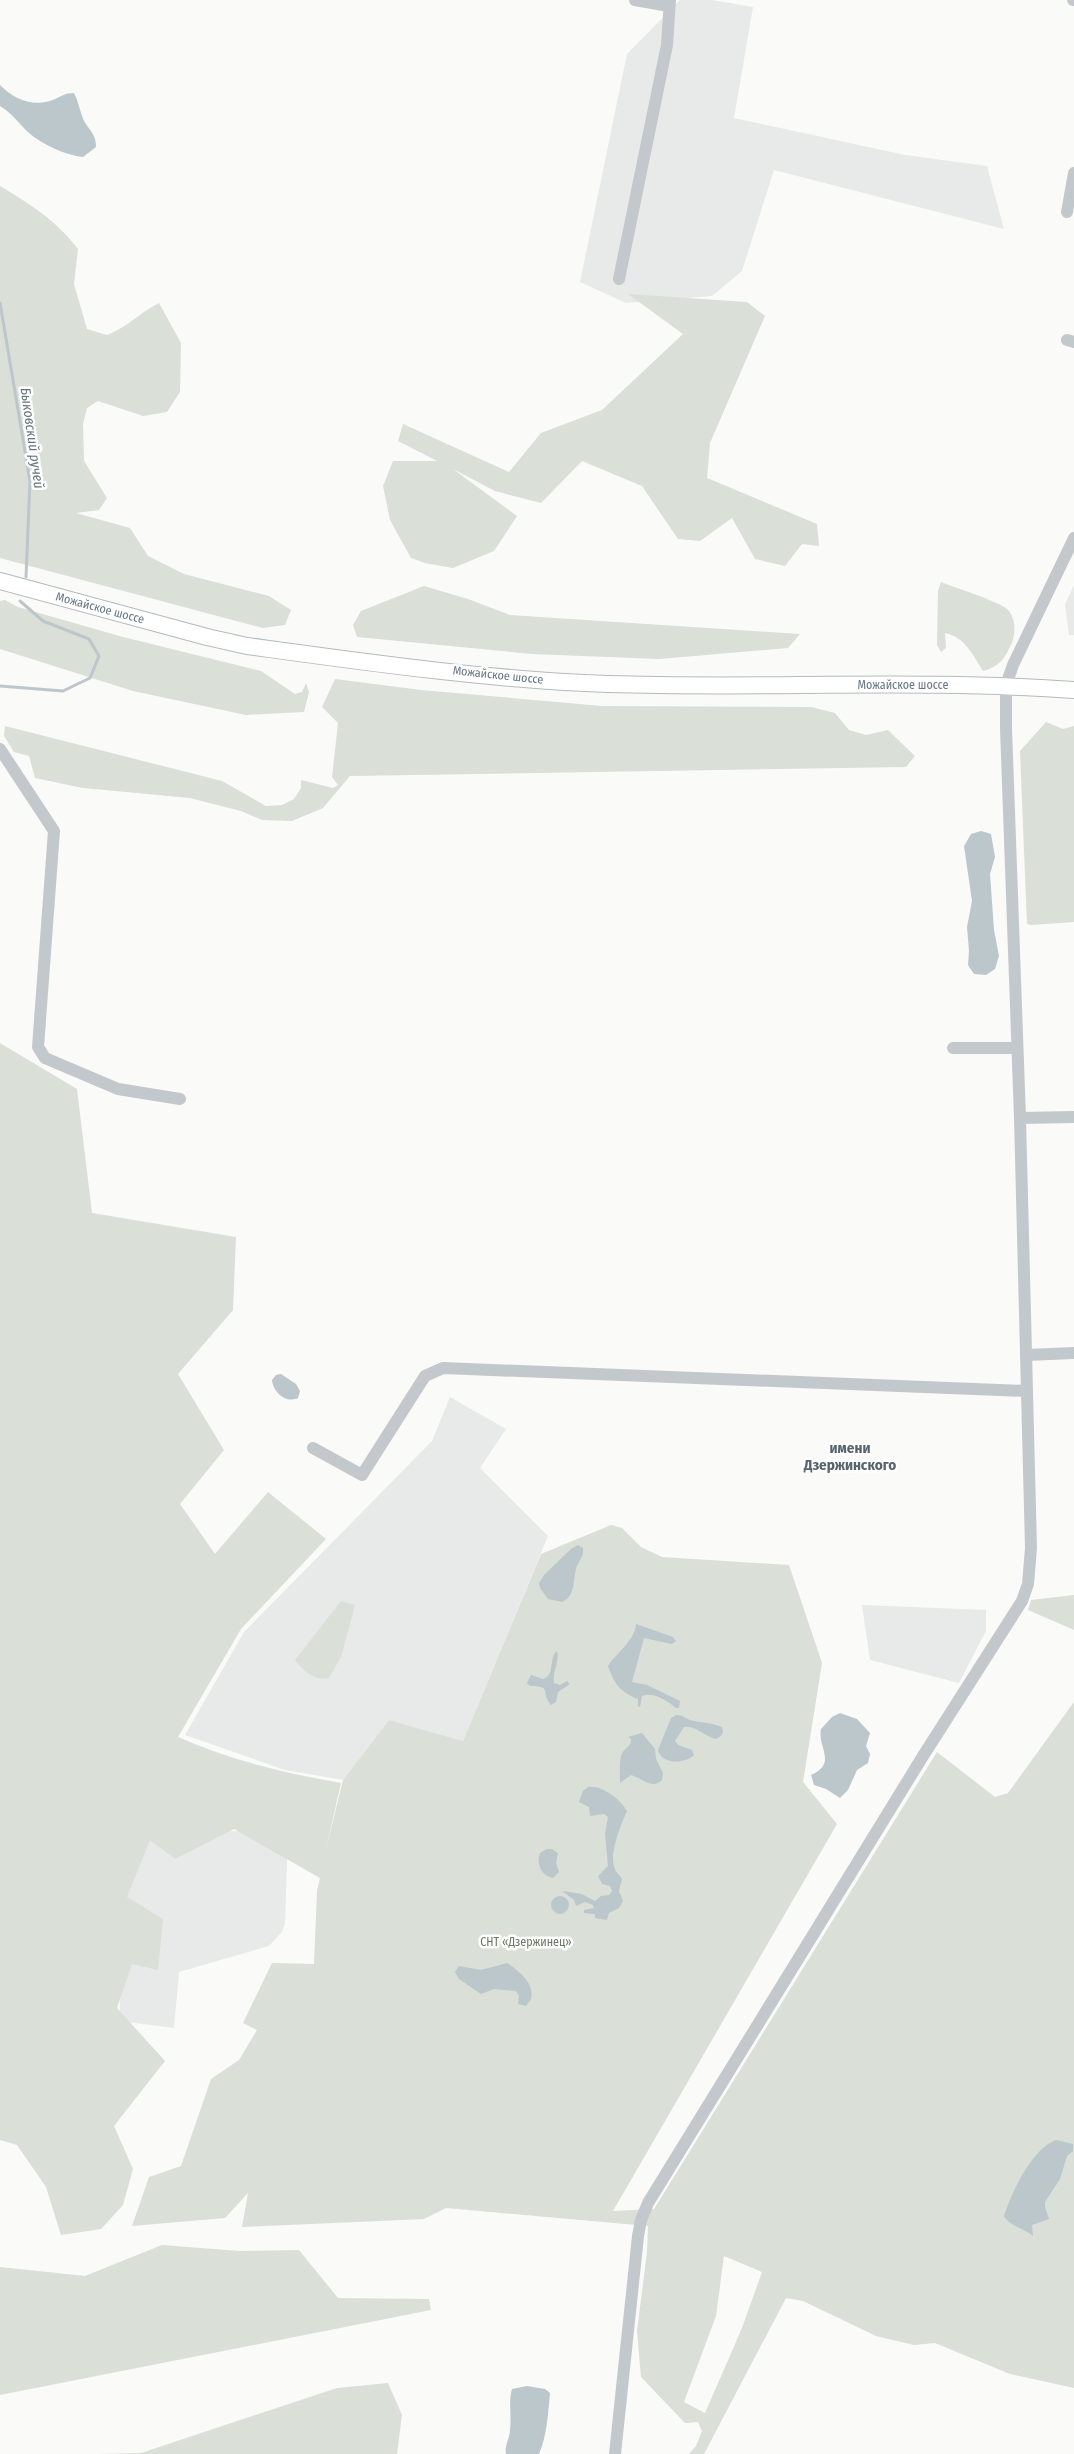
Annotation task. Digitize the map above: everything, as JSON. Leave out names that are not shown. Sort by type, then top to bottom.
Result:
[{"type":"main road","name":"Можайское шоссе","points":[[0,581],[247,646],[457,671],[620,684],[1006,685],[1074,690]]},
{"type":"street","points":[[619,279],[667,45],[670,3],[635,0]]},
{"type":"street","points":[[1067,212],[1074,173]]},
{"type":"street","points":[[615,2454],[638,2236],[641,2220],[648,2203],[1026,1592],[1031,1555],[1020,1118],[1006,685],[1074,538]]},
{"type":"street","points":[[0,749],[54,831],[38,1047],[45,1058],[118,1089],[180,1099]]},
{"type":"street","points":[[953,1048],[1017,1048]]},
{"type":"street","points":[[1020,1118],[1074,1117]]},
{"type":"street","points":[[1026,1355],[1074,1353]]},
{"type":"street","points":[[313,1448],[362,1475],[425,1376],[443,1368],[1026,1391]]},
{"type":"shaded area","points":[[680,0],[712,0],[753,7],[734,118],[905,155],[987,166],[1004,229],[774,170],[742,271],[712,296],[626,303],[580,282],[627,54]]},
{"type":"shaded area","points":[[0,85],[12,95],[26,101],[40,103],[74,93],[84,121],[94,136],[96,147],[83,157],[62,152],[41,142],[0,106]]},
{"type":"shaded area","points":[[1074,585],[1074,635],[1069,635],[1065,604]]},
{"type":"shaded area","points":[[981,831],[991,834],[995,857],[990,874],[994,930],[999,956],[995,969],[986,975],[974,974],[968,965],[967,927],[972,901],[964,846],[971,834]]},
{"type":"shaded area","points":[[281,1374],[296,1384],[300,1391],[298,1398],[285,1398],[275,1389],[272,1380],[276,1375]]},
{"type":"shaded area","points":[[450,1397],[506,1429],[480,1468],[548,1536],[463,1741],[389,1720],[343,1780],[285,1770],[185,1735],[244,1632],[432,1441]]},
{"type":"shaded area","points":[[578,1545],[583,1548],[583,1553],[577,1566],[570,1595],[562,1602],[548,1599],[540,1588],[539,1583],[544,1575],[571,1549]]},
{"type":"shaded area","points":[[862,1605],[986,1610],[986,1631],[959,1683],[870,1660]]},
{"type":"shaded area","points":[[636,1624],[673,1637],[676,1641],[672,1644],[644,1638],[632,1682],[647,1685],[680,1701],[679,1708],[676,1708],[660,1697],[651,1695],[642,1696],[640,1707],[638,1706],[638,1699],[622,1690],[613,1678],[608,1666],[629,1641]]},
{"type":"shaded area","points":[[557,1651],[558,1659],[554,1683],[560,1685],[567,1681],[570,1684],[558,1692],[556,1702],[551,1705],[544,1689],[530,1686],[527,1683],[531,1675],[543,1679],[547,1677],[551,1670],[554,1654]]},
{"type":"shaded area","points":[[840,1713],[857,1719],[870,1733],[866,1746],[870,1754],[868,1763],[857,1770],[848,1790],[840,1798],[826,1789],[814,1785],[811,1775],[819,1770],[825,1760],[821,1729],[832,1717]]},
{"type":"shaded area","points":[[676,1715],[722,1727],[723,1732],[716,1739],[696,1729],[684,1727],[675,1741],[678,1745],[692,1750],[694,1755],[685,1760],[669,1761],[660,1755],[658,1750],[671,1718]]},
{"type":"shaded area","points":[[642,1733],[655,1749],[656,1759],[663,1773],[662,1780],[651,1784],[631,1775],[620,1783],[620,1760],[622,1753],[630,1744],[631,1739],[628,1737]]},
{"type":"shaded area","points":[[588,1787],[599,1788],[610,1794],[627,1811],[616,1840],[613,1856],[613,1863],[622,1879],[619,1891],[623,1901],[619,1908],[609,1913],[607,1920],[595,1918],[595,1914],[584,1913],[584,1910],[594,1908],[593,1905],[585,1902],[576,1906],[574,1900],[562,1891],[582,1894],[595,1901],[601,1896],[609,1895],[612,1891],[610,1886],[602,1884],[598,1876],[608,1866],[605,1834],[608,1817],[604,1814],[590,1816],[589,1807],[579,1802],[583,1791]]},
{"type":"shaded area","points":[[130,1830],[288,1832],[285,1923],[282,1932],[269,1946],[179,1972],[174,2028],[119,2021]]},
{"type":"shaded area","points":[[547,1849],[552,1849],[558,1853],[556,1863],[559,1872],[553,1878],[545,1875],[539,1865],[540,1853]]},
{"type":"shaded area","points":[[556,1896],[564,1896],[569,1901],[567,1912],[556,1914],[551,1909],[551,1901]]},
{"type":"shaded area","points":[[507,1963],[525,1978],[531,1988],[531,1999],[526,2006],[518,2004],[519,1996],[516,1991],[494,1989],[481,1994],[459,1979],[455,1972],[459,1966],[481,1970]]},
{"type":"shaded area","points":[[1056,2140],[1073,2144],[1073,2151],[1067,2156],[1060,2179],[1045,2202],[1049,2219],[1032,2225],[1033,2236],[1009,2222],[1004,2216],[1017,2184],[1031,2162],[1039,2152]]},
{"type":"shaded area","points":[[527,2386],[545,2389],[550,2393],[547,2424],[542,2447],[539,2454],[506,2454],[510,2433],[510,2399],[512,2389]]},
{"type":"green space","points":[[0,186],[32,206],[52,222],[78,249],[74,284],[87,329],[107,335],[159,303],[181,343],[180,392],[167,412],[143,416],[98,401],[87,408],[83,424],[84,461],[107,498],[99,510],[76,513],[130,528],[148,556],[184,574],[269,596],[291,610],[285,625],[263,628],[0,558]]},
{"type":"green space","points":[[628,294],[747,302],[765,316],[710,443],[707,478],[817,524],[819,546],[802,544],[785,566],[755,559],[732,518],[700,541],[678,539],[642,486],[582,461],[541,503],[495,491],[453,469],[517,516],[494,551],[453,568],[425,563],[411,558],[390,520],[383,486],[393,461],[437,461],[398,441],[403,424],[509,472],[541,433],[602,410],[683,334]]},
{"type":"green space","points":[[941,582],[993,601],[1010,612],[1014,621],[1013,638],[1005,656],[993,668],[983,671],[972,653],[958,638],[952,635],[945,633],[946,648],[941,652],[937,645],[938,591]]},
{"type":"green space","points":[[424,586],[468,599],[510,615],[800,634],[788,648],[659,659],[532,654],[357,637],[353,625],[361,611]]},
{"type":"green space","points":[[5,600],[18,607],[123,637],[261,671],[295,694],[302,692],[306,683],[309,692],[304,712],[246,715],[133,691],[0,649],[0,601]]},
{"type":"green space","points":[[335,679],[421,690],[602,706],[811,707],[835,713],[849,730],[866,735],[888,730],[915,756],[906,767],[350,776],[323,808],[292,821],[262,820],[241,811],[190,798],[83,788],[35,778],[29,756],[14,752],[4,736],[5,726],[222,781],[266,806],[282,805],[294,799],[301,788],[301,780],[333,788],[338,785],[332,777],[338,723],[322,707]]},
{"type":"green space","points":[[1046,722],[1063,729],[1074,726],[1074,922],[1031,925],[1027,924],[1020,751]]},
{"type":"green space","name":"СНТ «Дзержинец»","points":[[0,1043],[77,1089],[92,1213],[236,1237],[233,1310],[178,1374],[224,1450],[180,1504],[215,1554],[268,1492],[326,1539],[241,1629],[178,1737],[258,1765],[341,1783],[325,1853],[343,1780],[389,1720],[463,1741],[541,1554],[611,1525],[622,1528],[641,1547],[662,1557],[789,1565],[822,1663],[803,1782],[837,1824],[613,2211],[654,2209],[937,1752],[995,1797],[1008,1793],[1074,1702],[1074,2388],[1010,2374],[935,2343],[914,2345],[876,2336],[803,2301],[786,2298],[704,2454],[689,2454],[696,2446],[702,2431],[698,2422],[685,2423],[641,2377],[637,2331],[647,2252],[648,2226],[446,2208],[424,2219],[242,2227],[248,2193],[225,2218],[132,2226],[149,2177],[181,2166],[211,2079],[239,2060],[257,2030],[243,2023],[272,1963],[314,1964],[317,1891],[320,1878],[234,1829],[175,1859],[150,1840],[127,1897],[163,1919],[158,1970],[132,1964],[117,2008],[165,2061],[114,2126],[133,2169],[123,2205],[101,2229],[61,2235],[46,2187],[17,2145],[0,2140]],"holes":[[[724,2256],[762,2272],[742,2328],[705,2413],[684,2402],[716,2316]]]},
{"type":"green space","points":[[1074,1595],[1074,1630],[1028,1610],[1031,1600]]},
{"type":"green space","points":[[341,1601],[355,1605],[341,1657],[329,1678],[314,1677],[295,1660]]},
{"type":"green space","points":[[162,2245],[240,2251],[299,2250],[338,2298],[429,2299],[431,2310],[0,2395],[0,2267],[85,2276]]},
{"type":"green space","points":[[388,2383],[402,2415],[397,2454],[100,2454],[141,2453],[337,2388]]},
{"type":"waterway","name":"Быковский ручей","points":[[0,303],[30,481],[26,577]]},
{"type":"waterway","name":"Быковский ручей","points":[[0,686],[63,691],[90,678],[99,656],[89,639],[43,621],[20,601]]},
{"type":"district","name":"имени Дзержинского","points":[[850,1456]]}]
